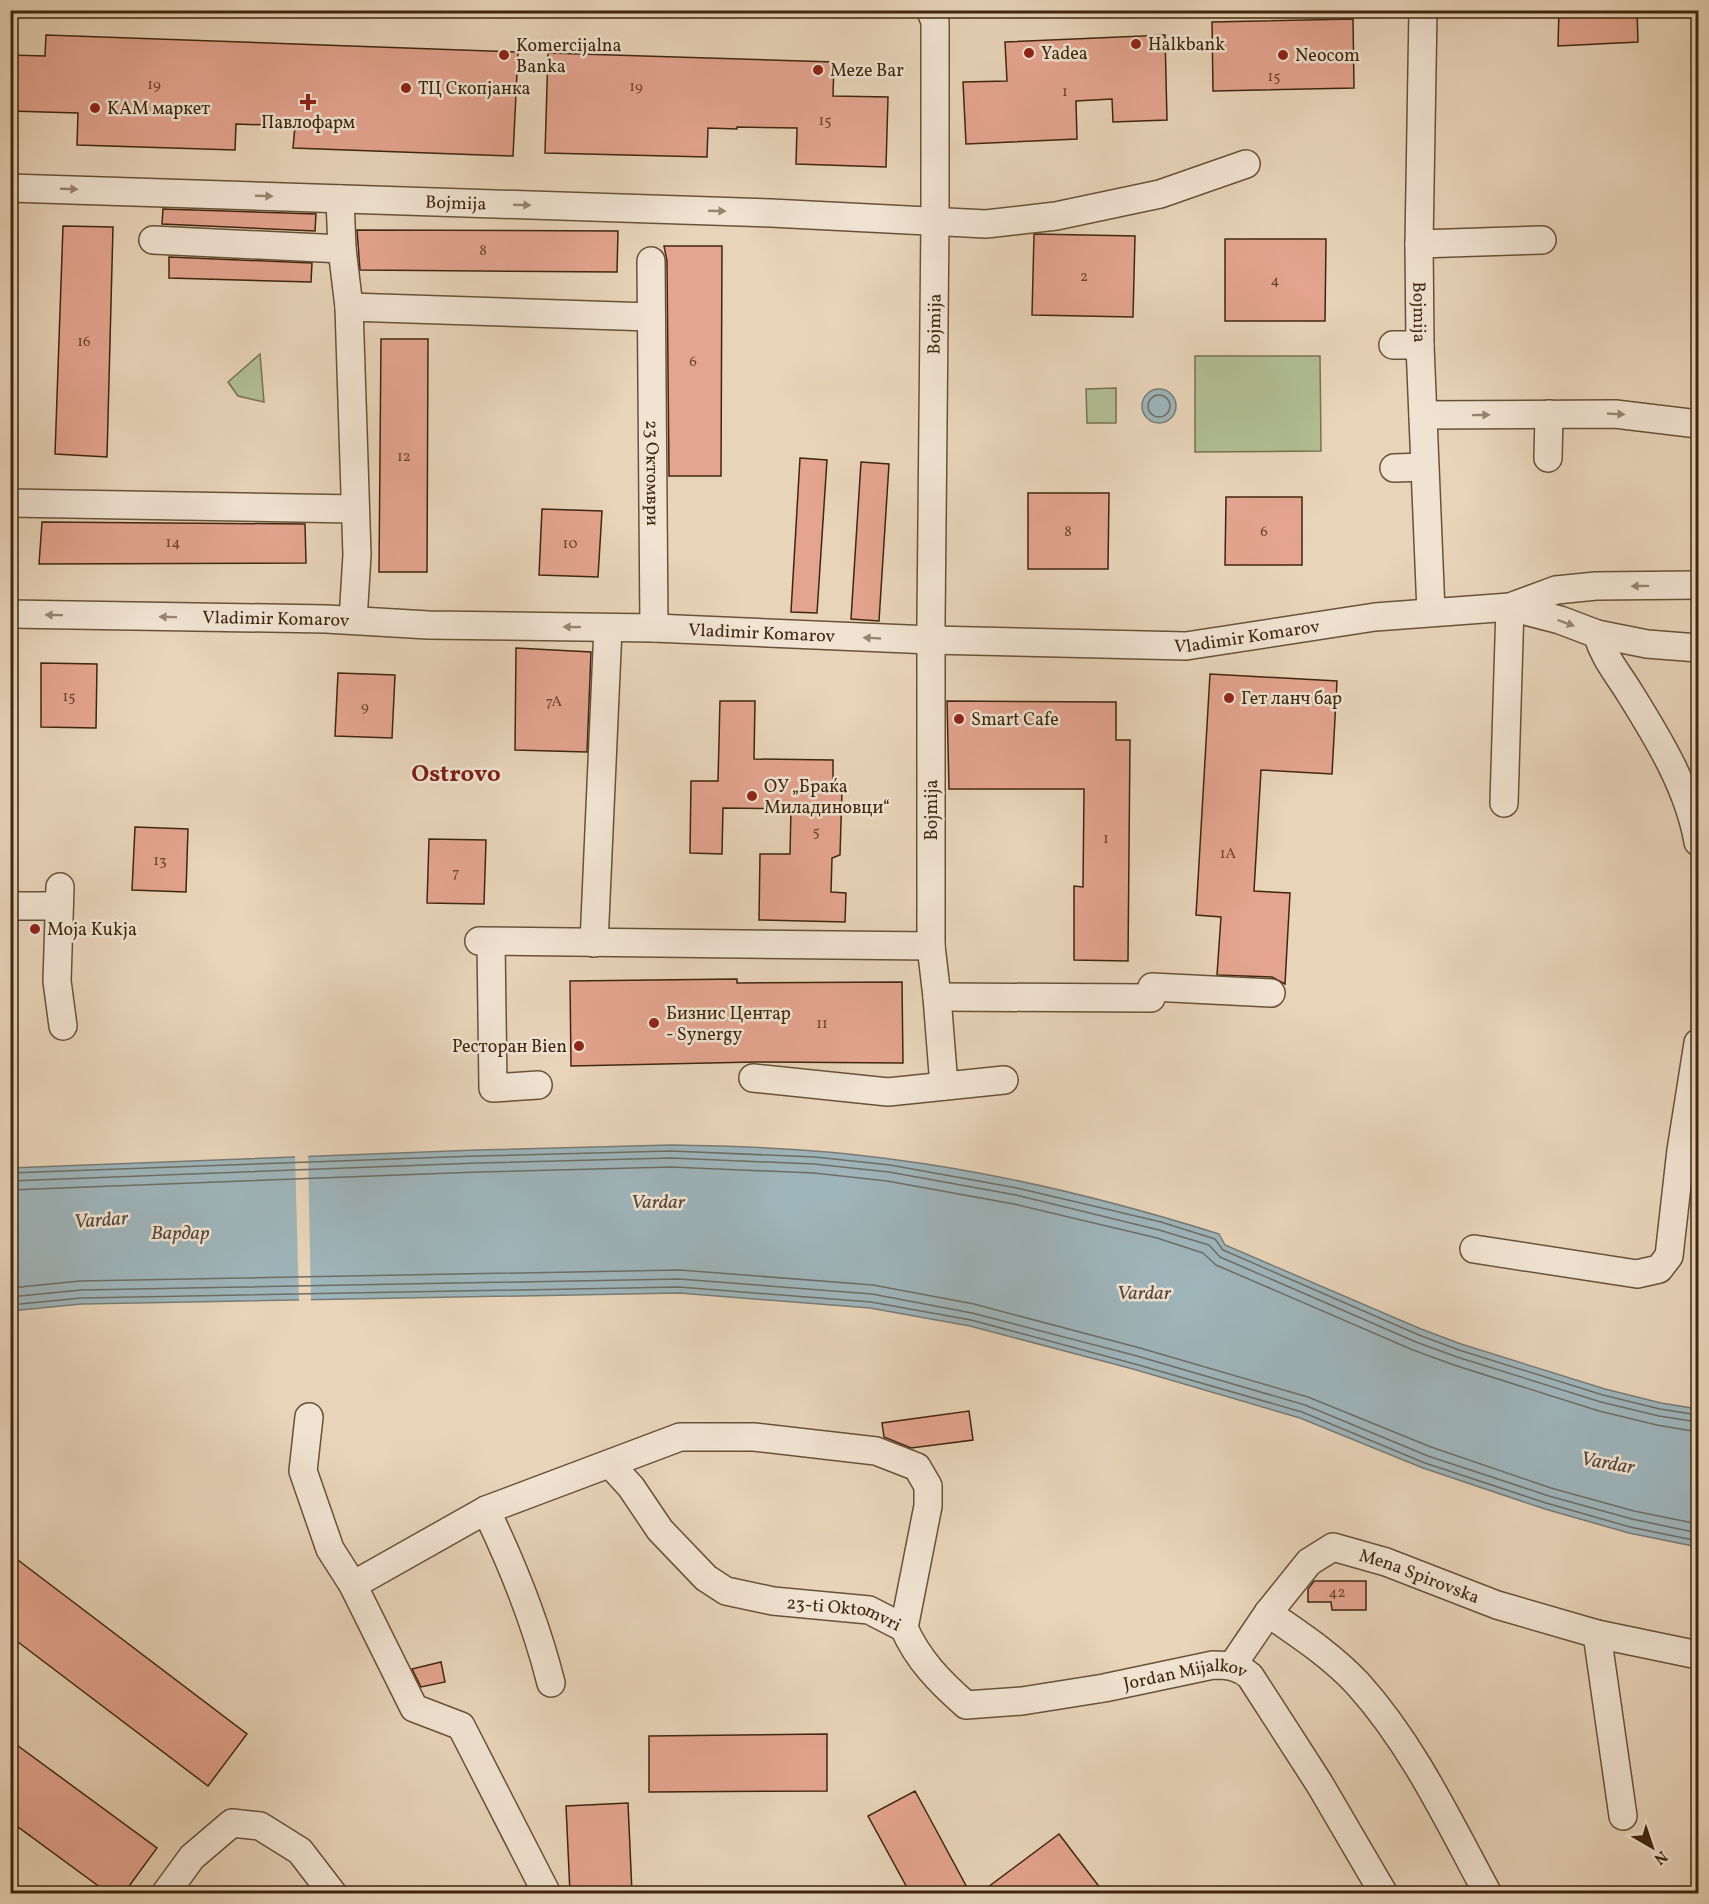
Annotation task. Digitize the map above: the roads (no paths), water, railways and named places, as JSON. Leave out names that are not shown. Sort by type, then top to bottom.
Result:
[{"type":"street","name":"Bojmija","points":[[1423,10],[1419,244],[1420,345],[1431,612]]},
{"type":"street","name":"Bojmija","points":[[935,14],[936,221],[931,640],[940,809],[931,946],[938,998],[944,1086]]},
{"type":"street","name":"Bojmija","points":[[10,188],[763,212],[986,224],[1056,216],[1160,194],[1245,164]]},
{"type":"street","points":[[340,199],[342,249],[350,307],[357,555],[353,620]]},
{"type":"street","points":[[153,240],[342,249]]},
{"type":"street","points":[[1419,244],[1542,240]]},
{"type":"street","name":"23 Октомври","points":[[651,261],[654,628]]},
{"type":"street","points":[[350,307],[650,317]]},
{"type":"street","points":[[1394,345],[1420,345]]},
{"type":"street","points":[[1543,414],[1543,458]]},
{"type":"street","points":[[1422,415],[1615,414],[1698,424]]},
{"type":"street","points":[[1394,468],[1424,467]]},
{"type":"street","points":[[10,503],[355,509]]},
{"type":"street","name":"Vladimir Komarov","points":[[10,614],[353,620],[428,625],[654,628],[931,640],[1186,646],[1334,622],[1510,607],[1556,590],[1596,586],[1698,585]]},
{"type":"street","points":[[1504,803],[1510,607]]},
{"type":"street","name":"Vladimir Komarov","points":[[1510,607],[1560,620],[1597,634],[1647,644],[1698,648]]},
{"type":"street","points":[[594,943],[608,628]]},
{"type":"street","points":[[1597,634],[1604,654],[1668,755],[1698,832]]},
{"type":"street","points":[[10,906],[59,897],[57,981],[63,1026]]},
{"type":"street","points":[[538,1085],[493,1088],[485,941],[931,946]]},
{"type":"street","points":[[938,998],[1151,998],[1152,987],[1271,993]]},
{"type":"street","points":[[1474,1250],[1637,1274],[1659,1269],[1669,1256],[1681,1150],[1698,1043]]},
{"type":"street","points":[[753,1078],[888,1092],[1004,1080]]},
{"type":"street","points":[[309,1417],[303,1471],[330,1549],[352,1585],[414,1708],[462,1726],[547,1893]]},
{"type":"street","name":"23-ti Oktomvri","points":[[352,1585],[486,1510],[680,1437],[754,1437],[876,1451],[917,1467],[928,1486],[928,1506],[904,1628],[869,1610],[773,1601],[726,1591],[706,1578],[660,1530],[631,1486],[610,1464]]},
{"type":"street","points":[[486,1510],[512,1564],[543,1650],[551,1683]]},
{"type":"street","name":"Mena Spirovska","points":[[1232,1665],[1268,1613],[1309,1562],[1333,1547],[1386,1562],[1497,1605],[1597,1634],[1698,1655]]},
{"type":"street","points":[[1268,1613],[1311,1642],[1357,1683],[1397,1732],[1488,1893]]},
{"type":"street","name":"Jordan Mijalkov","points":[[904,1628],[913,1648],[927,1667],[966,1705],[1022,1701],[1104,1688],[1214,1665],[1232,1665],[1243,1670],[1250,1676],[1319,1783],[1384,1893]]},
{"type":"street","points":[[1597,1634],[1623,1816]]},
{"type":"street","points":[[165,1893],[192,1857],[232,1823],[260,1826],[300,1851],[333,1893]]},
{"type":"water","points":[[1159,389],[1171,394],[1176,406],[1171,418],[1159,423],[1147,418],[1142,406],[1147,394]]},
{"type":"water","name":"Vardar","points":[[671,1145],[781,1149],[890,1159],[1015,1180],[1098,1199],[1219,1234],[1225,1245],[1461,1344],[1605,1389],[1661,1403],[1698,1409],[1698,1547],[1629,1533],[1545,1509],[1423,1468],[1300,1418],[1133,1369],[970,1326],[870,1308],[679,1293],[81,1304],[11,1311],[10,1168]]},
{"type":"place","name":"Halkbank","points":[[1136,44]]},
{"type":"place","name":"Yadea","points":[[1029,53]]},
{"type":"place","name":"Komercijalna Banka","points":[[504,55]]},
{"type":"place","name":"Neocom","points":[[1283,55]]},
{"type":"place","name":"Meze Bar","points":[[818,70]]},
{"type":"place","name":"ТЦ Скопјанка","points":[[406,88]]},
{"type":"place","name":"Павлофарм","points":[[308,102]]},
{"type":"place","name":"KAM маркет","points":[[95,108]]},
{"type":"place","name":"Гет ланч бар","points":[[1229,698]]},
{"type":"place","name":"Smart Cafe","points":[[959,719]]},
{"type":"place","name":"ОУ „Браќа Миладиновци“","points":[[752,796]]},
{"type":"place","name":"Moja Kukja","points":[[35,929]]},
{"type":"place","name":"Бизнис Центар - Synergy","points":[[654,1023]]},
{"type":"place","name":"Ресторан Bien","points":[[579,1046]]},
{"type":"district","name":"Ostrovo","points":[[456,773]]},
{"type":"water label","name":"Вардар","points":[[180,1232]]}]
